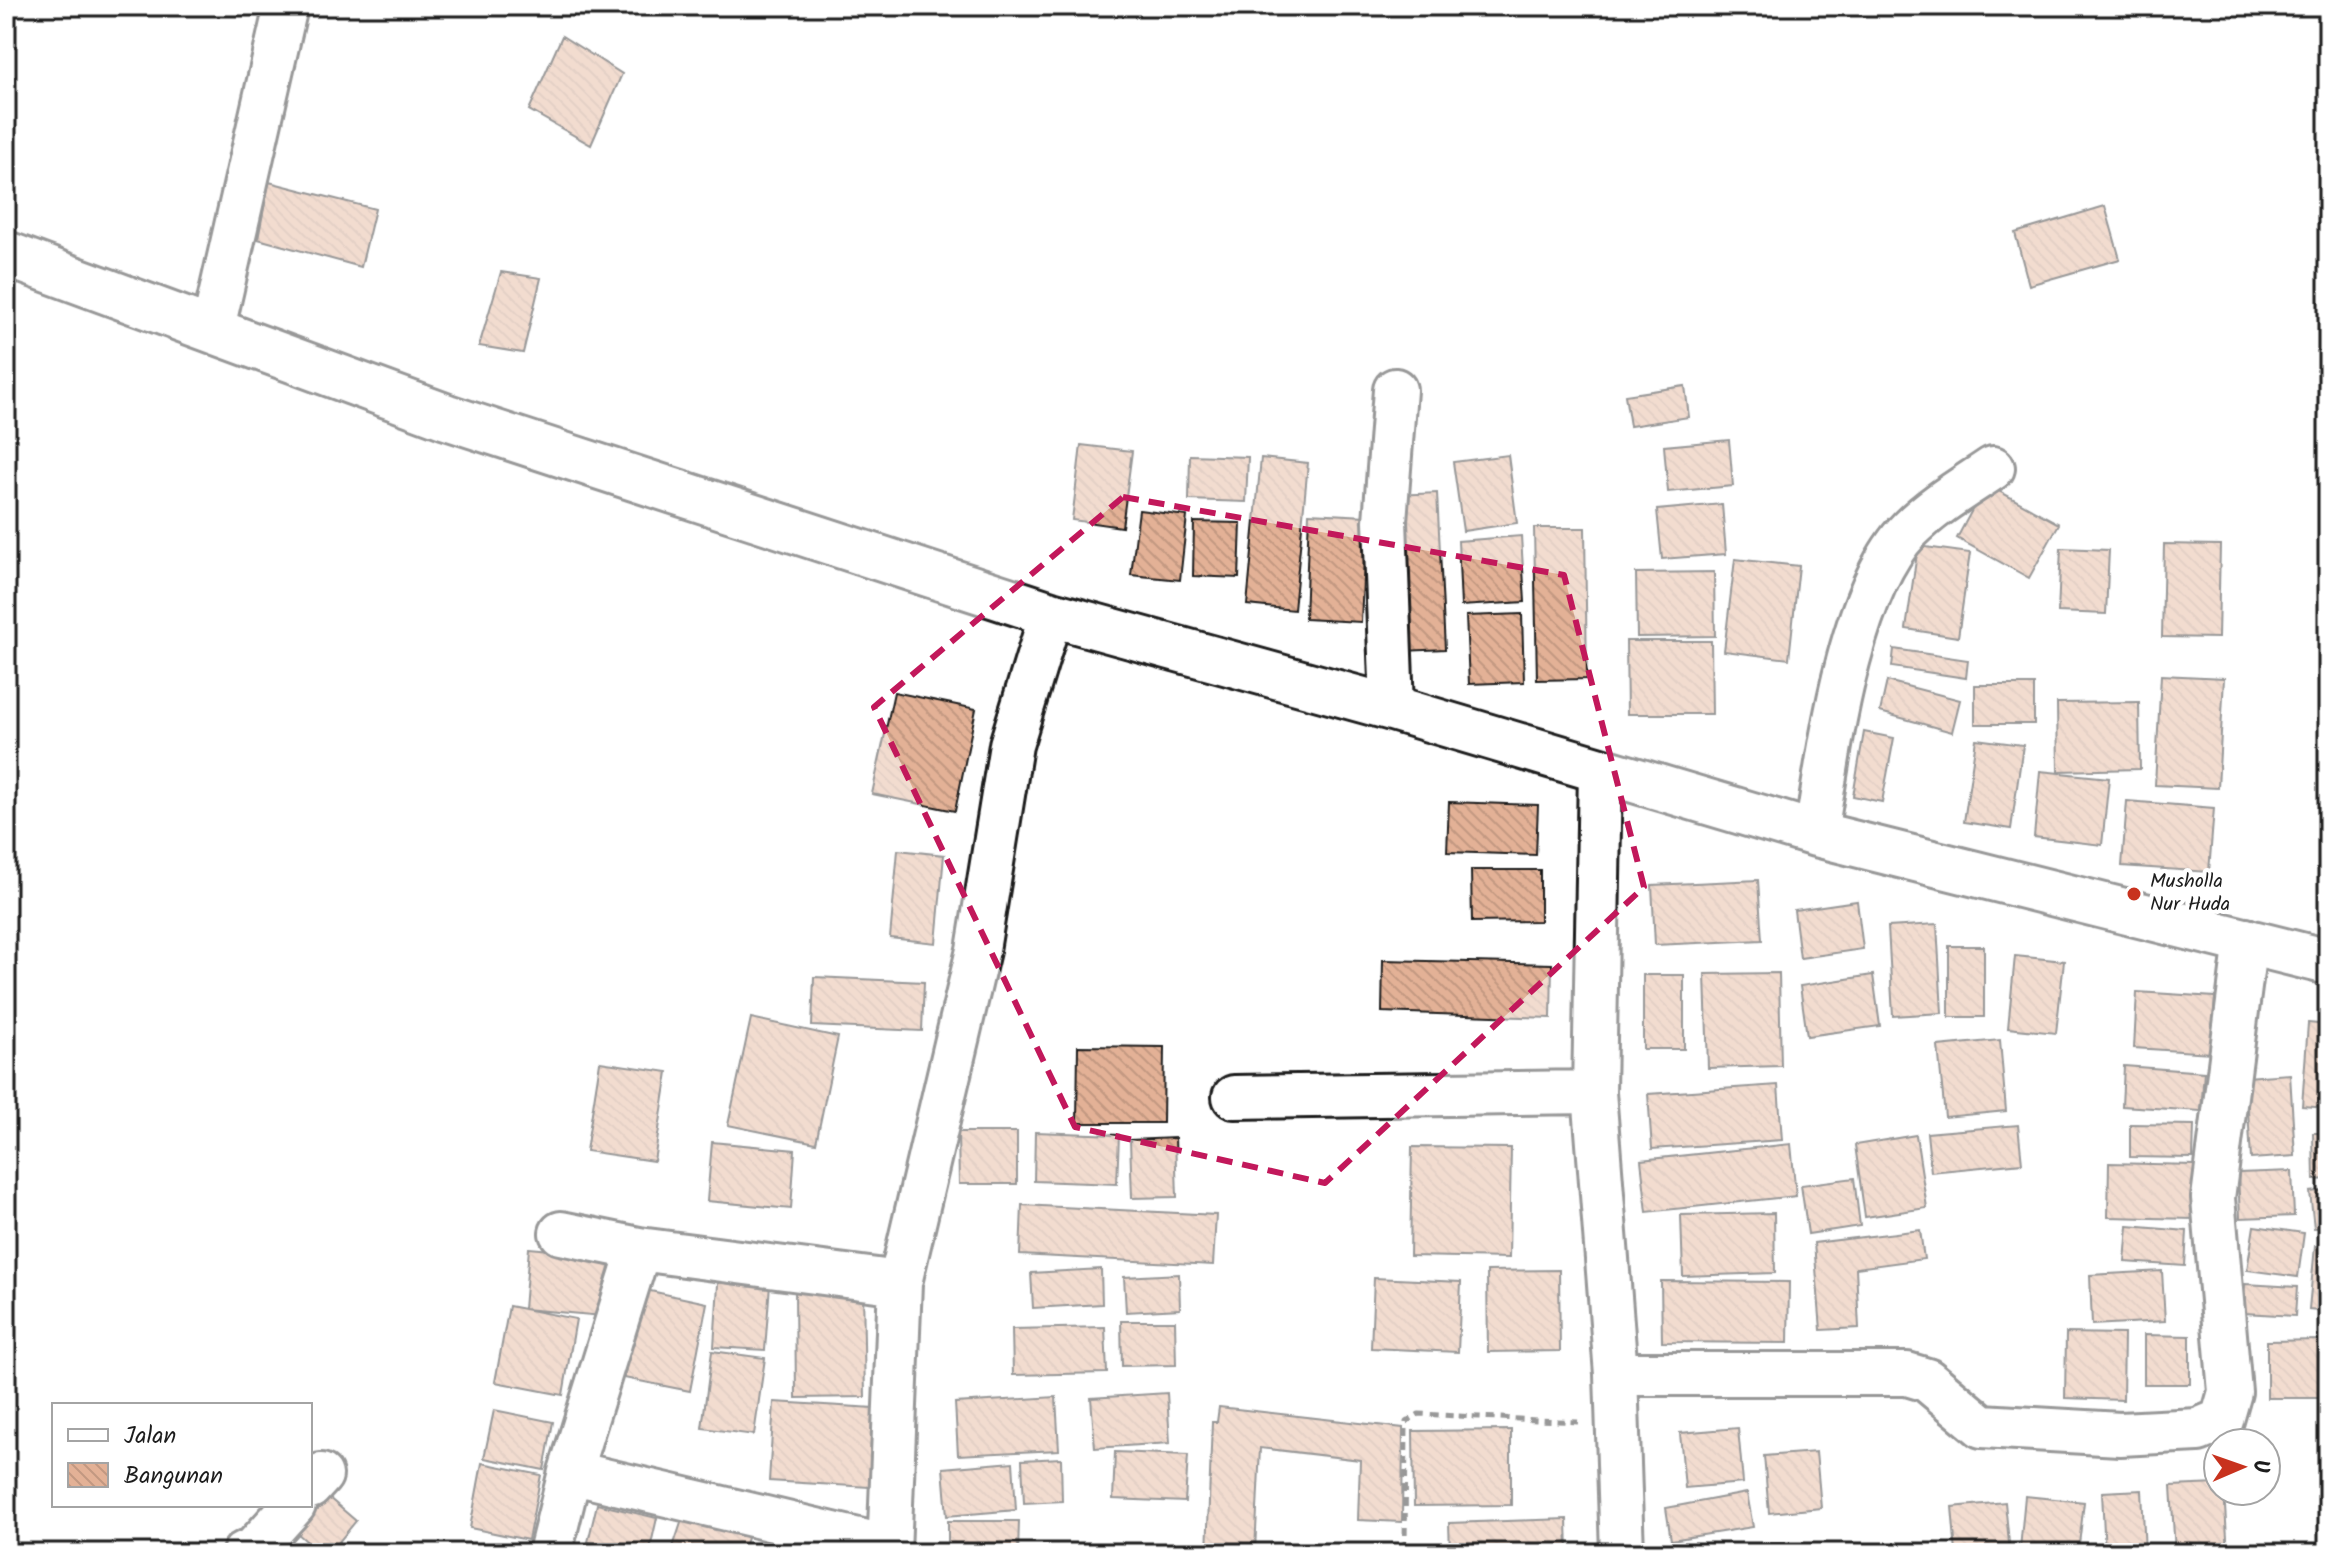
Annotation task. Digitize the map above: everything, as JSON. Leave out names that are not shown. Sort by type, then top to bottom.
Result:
[{"type":"street","points":[[213,328],[286,6]]},
{"type":"street","points":[[6,254],[447,417],[1051,614],[1392,708],[1816,834],[2328,962]]},
{"type":"street","points":[[1392,708],[1385,521],[1395,390]]},
{"type":"street","points":[[1816,834],[1835,712],[1870,592],[1908,531],[1943,502],[1993,468]]},
{"type":"street","points":[[570,1472],[888,1550],[900,1283],[978,950],[1011,745],[1051,614]]},
{"type":"street","points":[[1600,772],[1594,1092],[1616,1374],[1615,1424],[1622,1553]]},
{"type":"street","points":[[1616,1374],[1907,1374],[1927,1380],[1982,1426],[2120,1434],[2198,1430],[2222,1420],[2230,1392],[2213,1198],[2246,940]]},
{"type":"street","points":[[1234,1097],[1594,1092]]},
{"type":"street","points":[[561,1233],[639,1249],[900,1283]]},
{"type":"street","points":[[550,1553],[570,1472],[639,1249]]},
{"type":"street","points":[[244,1553],[255,1548],[292,1507]]},
{"type":"path","points":[[1405,1549],[1406,1422],[1410,1417],[1419,1414],[1615,1424]]},
{"type":"highlighted area","points":[[1123,497],[1564,575],[1644,887],[1325,1183],[1075,1127],[874,707]]},
{"type":"building","points":[[562,36],[622,74],[591,145],[529,110]]},
{"type":"building","points":[[269,182],[375,209],[361,267],[258,239]]},
{"type":"building","points":[[2105,206],[2120,259],[2029,285],[2015,233]]},
{"type":"building","points":[[501,272],[541,278],[523,353],[479,346]]},
{"type":"building","points":[[1685,386],[1689,417],[1630,426],[1625,395]]},
{"type":"building","points":[[1729,440],[1733,486],[1668,492],[1664,446]]},
{"type":"building","points":[[1081,445],[1132,451],[1122,527],[1072,520]]},
{"type":"building","points":[[1190,455],[1248,457],[1246,502],[1189,500]]},
{"type":"building","points":[[1508,455],[1517,523],[1463,531],[1453,462]]},
{"type":"building","points":[[1261,458],[1308,463],[1294,610],[1247,605]]},
{"type":"building","points":[[1986,484],[2059,524],[2029,578],[1957,538]]},
{"type":"building","points":[[1437,493],[1445,649],[1404,651],[1397,495]]},
{"type":"building","points":[[1722,504],[1726,554],[1662,559],[1657,510]]},
{"type":"building","points":[[1139,510],[1187,516],[1180,580],[1131,575]]},
{"type":"building","points":[[1309,513],[1366,516],[1361,622],[1305,619]]},
{"type":"building","points":[[1194,522],[1241,523],[1239,578],[1193,576]]},
{"type":"building","points":[[1534,528],[1585,528],[1587,679],[1537,680]]},
{"type":"building","points":[[1521,536],[1525,602],[1461,606],[1458,541]]},
{"type":"building","points":[[2164,544],[2220,545],[2218,638],[2162,637]]},
{"type":"building","points":[[1918,546],[1970,553],[1958,637],[1906,629]]},
{"type":"building","points":[[2061,548],[2109,550],[2106,614],[2058,612]]},
{"type":"building","points":[[1735,559],[1799,566],[1789,659],[1724,651]]},
{"type":"building","points":[[1714,572],[1715,636],[1637,637],[1636,573]]},
{"type":"building","points":[[1522,614],[1524,682],[1469,684],[1466,616]]},
{"type":"building","points":[[1626,641],[1711,641],[1712,714],[1627,714]]},
{"type":"building","points":[[1894,649],[1968,660],[1966,678],[1892,667]]},
{"type":"building","points":[[2161,675],[2224,678],[2218,788],[2155,785]]},
{"type":"building","points":[[1887,681],[1960,700],[1952,732],[1880,712]]},
{"type":"building","points":[[1975,685],[2034,685],[2034,724],[1975,724]]},
{"type":"building","points":[[894,692],[976,709],[955,811],[872,794]]},
{"type":"building","points":[[2139,702],[2140,769],[2058,771],[2057,703]]},
{"type":"building","points":[[1864,732],[1894,738],[1882,802],[1853,796]]},
{"type":"building","points":[[1976,739],[2023,745],[2011,829],[1964,822]]},
{"type":"building","points":[[2040,771],[2109,778],[2102,845],[2034,837]]},
{"type":"building","points":[[2127,801],[2214,808],[2209,872],[2122,866]]},
{"type":"building","points":[[1449,802],[1538,805],[1536,855],[1447,852]]},
{"type":"building","points":[[898,850],[944,855],[936,943],[890,938]]},
{"type":"building","points":[[1471,870],[1540,870],[1540,921],[1472,922]]},
{"type":"building","points":[[1758,880],[1762,940],[1655,945],[1652,885]]},
{"type":"building","points":[[1857,901],[1863,949],[1800,958],[1794,910]]},
{"type":"building","points":[[1937,924],[1942,1013],[1893,1016],[1888,927]]},
{"type":"building","points":[[1949,946],[1984,946],[1984,1017],[1949,1017]]},
{"type":"building","points":[[2015,956],[2064,961],[2056,1033],[2008,1028]]},
{"type":"building","points":[[1383,960],[1552,964],[1551,1018],[1382,1012]]},
{"type":"building","points":[[1779,973],[1781,1066],[1708,1068],[1705,974]]},
{"type":"building","points":[[1643,975],[1684,975],[1684,1049],[1643,1049]]},
{"type":"building","points":[[1873,975],[1880,1026],[1807,1036],[1800,986]]},
{"type":"building","points":[[814,977],[924,982],[922,1031],[812,1026]]},
{"type":"building","points":[[2137,992],[2215,997],[2211,1053],[2134,1048]]},
{"type":"building","points":[[751,1018],[838,1037],[816,1143],[728,1125]]},
{"type":"building","points":[[2308,1023],[2328,1025],[2328,1108],[2302,1106]]},
{"type":"building","points":[[2000,1040],[2006,1111],[1945,1117],[1938,1046]]},
{"type":"building","points":[[1078,1046],[1164,1047],[1163,1123],[1077,1123]]},
{"type":"building","points":[[600,1062],[668,1072],[654,1161],[586,1151]]},
{"type":"building","points":[[2124,1066],[2204,1072],[2201,1111],[2122,1106]]},
{"type":"building","points":[[2290,1074],[2295,1156],[2251,1159],[2246,1077]]},
{"type":"building","points":[[1778,1085],[1782,1140],[1652,1149],[1648,1094]]},
{"type":"building","points":[[2130,1124],[2194,1125],[2193,1158],[2130,1157]]},
{"type":"building","points":[[2018,1125],[2022,1163],[1931,1172],[1927,1133]]},
{"type":"building","points":[[958,1132],[1017,1132],[1017,1184],[959,1184]]},
{"type":"building","points":[[1035,1132],[1119,1135],[1117,1184],[1034,1181]]},
{"type":"building","points":[[2313,1133],[2328,1133],[2328,1179],[2314,1180]]},
{"type":"building","points":[[1916,1135],[1927,1208],[1865,1217],[1855,1145]]},
{"type":"building","points":[[1175,1138],[1177,1197],[1132,1198],[1130,1140]]},
{"type":"building","points":[[712,1142],[795,1150],[791,1209],[707,1201]]},
{"type":"building","points":[[1791,1144],[1796,1196],[1647,1212],[1641,1160]]},
{"type":"building","points":[[1412,1147],[1511,1148],[1509,1258],[1410,1256]]},
{"type":"building","points":[[2109,1163],[2194,1165],[2194,1219],[2108,1217]]},
{"type":"building","points":[[2292,1171],[2294,1216],[2240,1218],[2238,1173]]},
{"type":"building","points":[[1854,1178],[1860,1226],[1808,1234],[1801,1185]]},
{"type":"building","points":[[2328,1190],[2328,1227],[2314,1228],[2310,1192]]},
{"type":"building","points":[[1022,1205],[1216,1215],[1213,1265],[1020,1255]]},
{"type":"building","points":[[1774,1213],[1775,1273],[1683,1276],[1681,1215]]},
{"type":"building","points":[[2128,1226],[2187,1231],[2185,1266],[2125,1262]]},
{"type":"building","points":[[2254,1226],[2304,1233],[2298,1277],[2247,1270]]},
{"type":"building","points":[[1920,1230],[1924,1259],[1856,1268],[1859,1328],[1821,1330],[1814,1243]]},
{"type":"building","points":[[2315,1246],[2328,1247],[2328,1312],[2309,1310]]},
{"type":"building","points":[[529,1248],[619,1256],[614,1317],[524,1309]]},
{"type":"building","points":[[719,1268],[771,1271],[765,1350],[714,1347]]},
{"type":"building","points":[[1101,1269],[1102,1304],[1033,1308],[1031,1273]]},
{"type":"building","points":[[1559,1270],[1560,1351],[1488,1352],[1487,1271]]},
{"type":"building","points":[[2162,1271],[2165,1321],[2092,1325],[2090,1275]]},
{"type":"building","points":[[1179,1274],[1180,1309],[1126,1312],[1124,1277]]},
{"type":"building","points":[[1374,1278],[1461,1282],[1458,1352],[1371,1348]]},
{"type":"building","points":[[1661,1281],[1789,1282],[1788,1343],[1662,1342]]},
{"type":"building","points":[[2245,1284],[2297,1287],[2295,1316],[2244,1313]]},
{"type":"building","points":[[863,1288],[865,1397],[796,1398],[795,1289]]},
{"type":"building","points":[[641,1289],[707,1303],[690,1391],[624,1378]]},
{"type":"building","points":[[509,1306],[576,1319],[563,1395],[495,1382]]},
{"type":"building","points":[[1121,1321],[1175,1321],[1176,1365],[1122,1366]]},
{"type":"building","points":[[1105,1327],[1107,1373],[1013,1375],[1012,1329]]},
{"type":"building","points":[[2066,1333],[2124,1334],[2123,1400],[2065,1398]]},
{"type":"building","points":[[2144,1335],[2190,1336],[2190,1384],[2144,1384]]},
{"type":"building","points":[[2322,1340],[2322,1398],[2267,1398],[2267,1341]]},
{"type":"building","points":[[712,1351],[765,1358],[754,1435],[702,1428]]},
{"type":"building","points":[[1167,1393],[1170,1443],[1095,1448],[1091,1398]]},
{"type":"building","points":[[1056,1397],[1059,1450],[958,1455],[955,1403]]},
{"type":"building","points":[[774,1402],[874,1408],[869,1487],[769,1481]]},
{"type":"building","points":[[1219,1407],[1403,1428],[1402,1522],[1358,1520],[1360,1460],[1260,1448],[1255,1551],[1266,1553],[1207,1553],[1212,1422],[1217,1422]]},
{"type":"building","points":[[494,1410],[553,1422],[544,1470],[484,1458]]},
{"type":"building","points":[[1738,1428],[1743,1483],[1685,1488],[1680,1433]]},
{"type":"building","points":[[1511,1430],[1511,1505],[1414,1506],[1413,1431]]},
{"type":"building","points":[[1115,1452],[1188,1455],[1185,1502],[1113,1499]]},
{"type":"building","points":[[1816,1452],[1821,1508],[1769,1513],[1764,1456]]},
{"type":"building","points":[[1061,1458],[1062,1501],[1024,1503],[1022,1460]]},
{"type":"building","points":[[1013,1462],[1016,1510],[947,1516],[943,1468]]},
{"type":"building","points":[[482,1463],[541,1475],[528,1540],[470,1528]]},
{"type":"building","points":[[2202,1485],[2202,1507],[2225,1507],[2228,1553],[2175,1553],[2171,1486]]},
{"type":"building","points":[[2142,1490],[2145,1553],[2105,1553],[2102,1492]]},
{"type":"building","points":[[1747,1493],[1753,1527],[1671,1540],[1666,1508]]},
{"type":"building","points":[[2025,1496],[2084,1502],[2078,1553],[2020,1549]]},
{"type":"building","points":[[328,1497],[356,1521],[330,1553],[320,1553],[297,1533]]},
{"type":"building","points":[[2005,1502],[2010,1553],[1956,1553],[1952,1507]]},
{"type":"building","points":[[597,1504],[657,1518],[649,1553],[588,1542]]},
{"type":"building","points":[[684,1514],[748,1535],[742,1553],[671,1553]]},
{"type":"building","points":[[1567,1519],[1568,1553],[1438,1553],[1450,1552],[1449,1523]]},
{"type":"building","points":[[948,1521],[1019,1521],[1018,1553],[948,1553]]},
{"type":"place","name":"Musholla Nur Huda","points":[[2134,894]]}]
